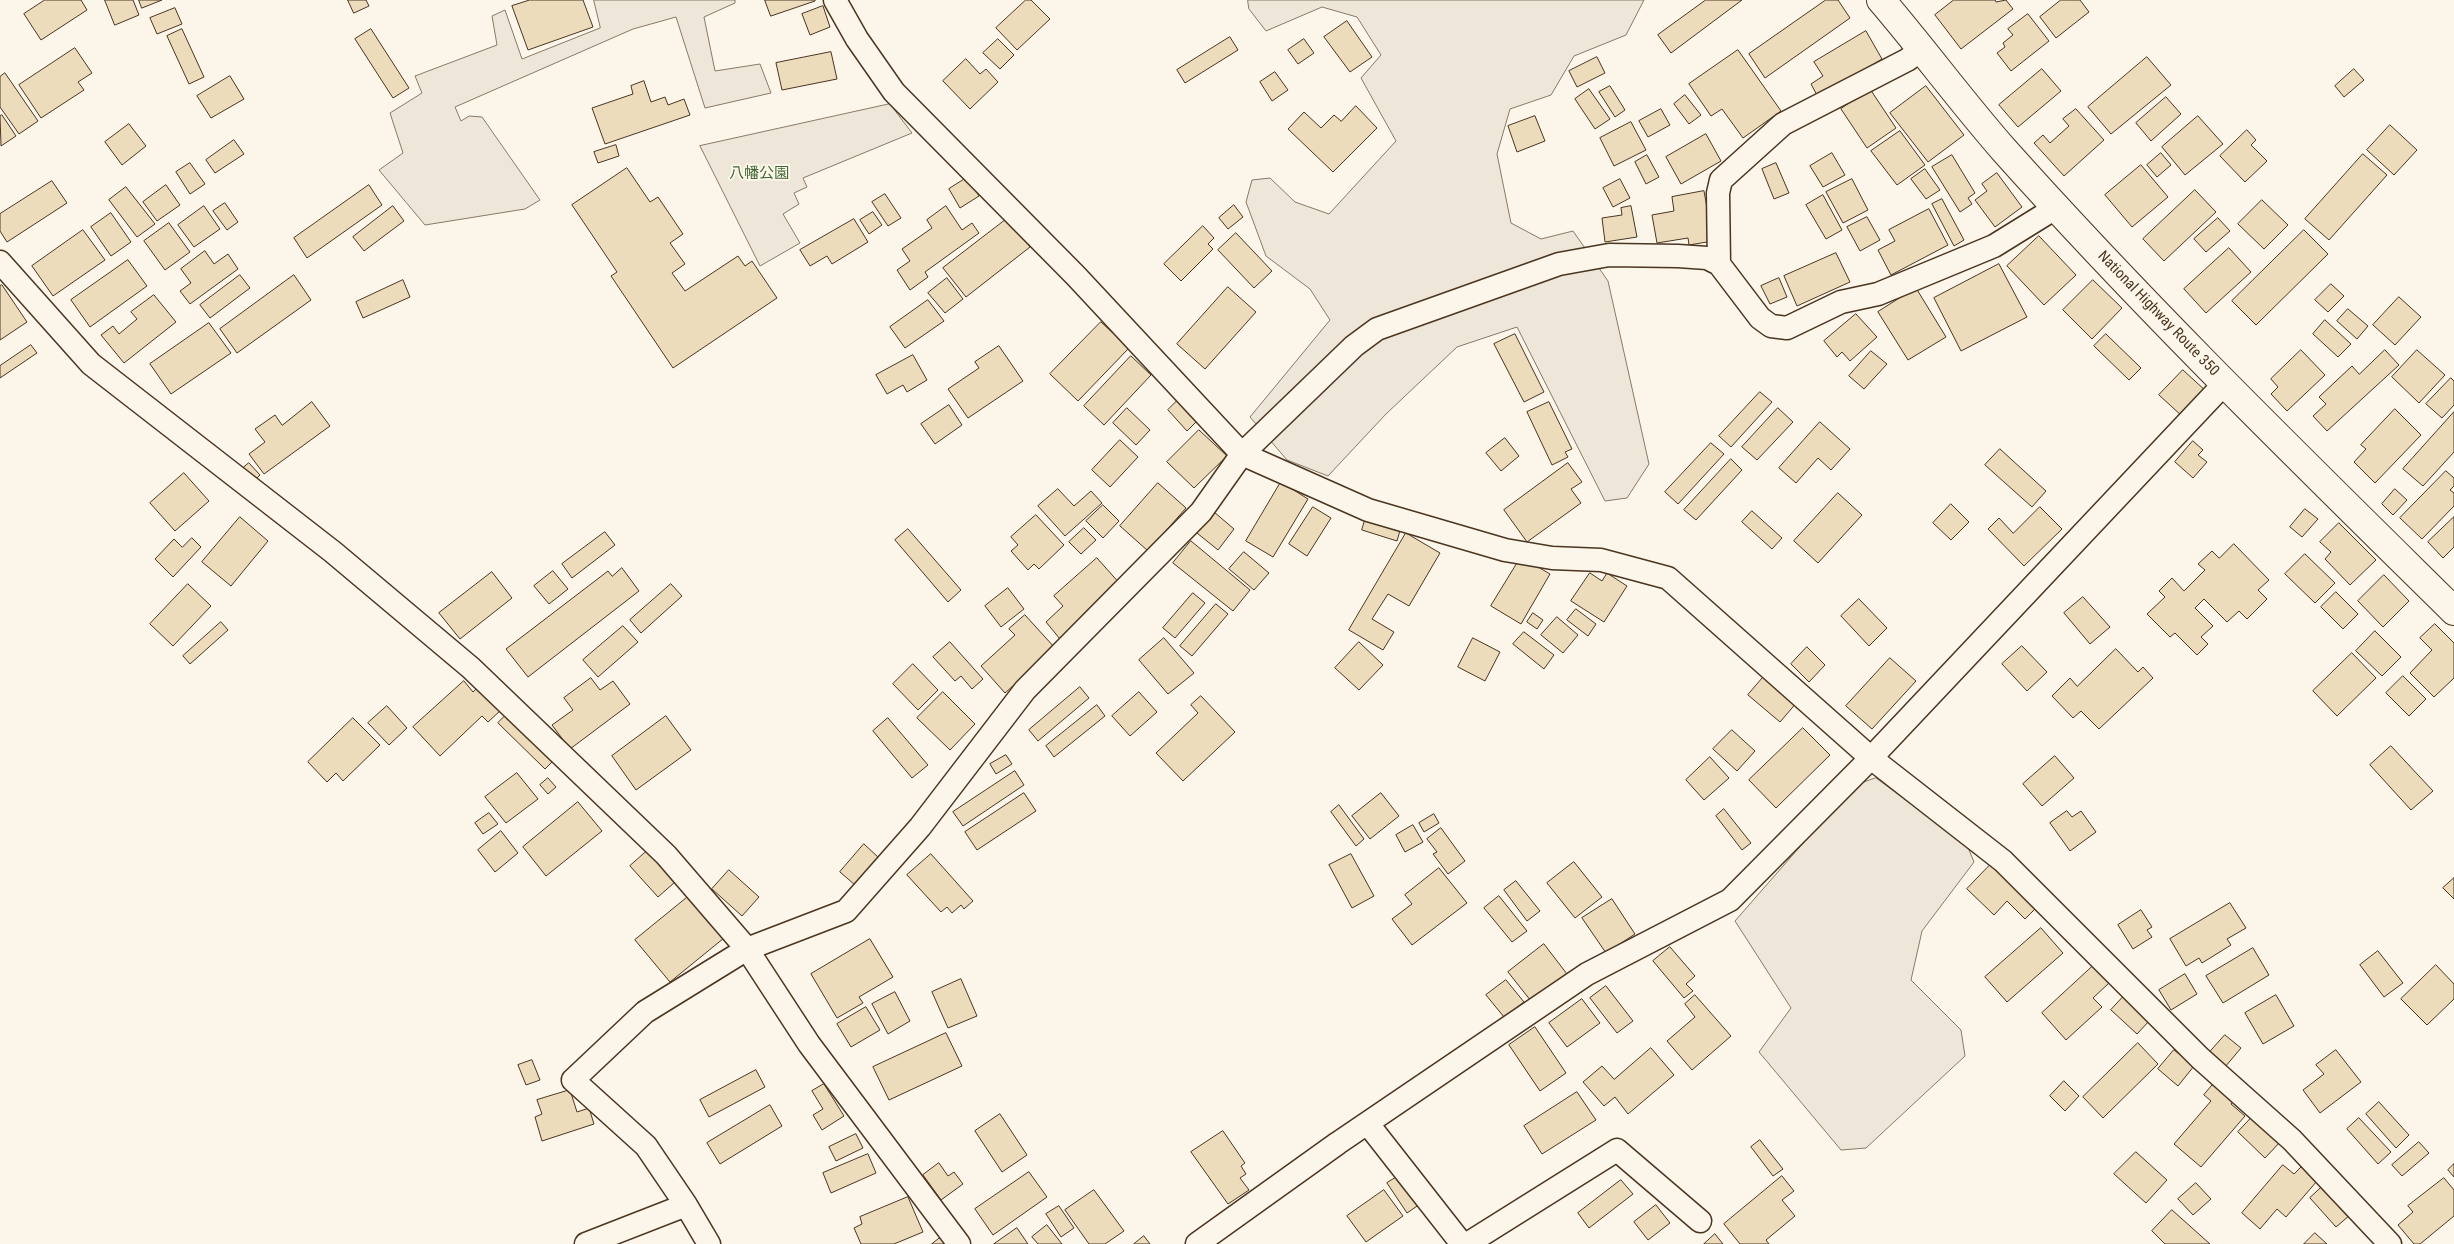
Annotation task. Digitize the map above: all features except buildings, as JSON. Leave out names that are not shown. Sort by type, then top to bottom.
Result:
[{"type":"highway","name":"National Highway Route 350","points":[[1881,0],[2003,148],[2057,207],[2224,384],[2454,611]]},
{"type":"street","points":[[835,0],[857,40],[894,92],[1076,276],[1242,454],[1368,510],[1386,516],[1505,550],[1552,558],[1601,560],[1668,578],[1871,758],[2003,861],[2200,1058],[2292,1140],[2390,1244]]},
{"type":"street","points":[[1719,264],[1718,193],[1721,180],[1783,124],[1907,60],[1922,50]]},
{"type":"street","points":[[709,1244],[686,1205],[646,1146],[573,1080],[645,1012],[747,949],[846,911],[920,828],[1025,690],[1200,512],[1242,454],[1354,346],[1377,329],[1567,263],[1609,255],[1708,258],[1719,264],[1760,318],[1771,326],[1786,328],[1841,302],[1878,294],[1994,246],[2057,207]]},
{"type":"street","points":[[0,262],[91,364],[333,552],[471,668],[666,856],[747,949],[809,1044],[959,1244]]},
{"type":"street","points":[[1197,1244],[1587,974],[1730,900],[1871,758],[2224,384]]},
{"type":"street","points":[[1368,1124],[1462,1244]]},
{"type":"street","points":[[1467,1244],[1617,1150],[1700,1221]]},
{"type":"street","points":[[586,1244],[686,1205]]},
{"type":"green space","points":[[594,0],[735,0],[735,3],[704,17],[715,71],[760,64],[771,93],[705,108],[676,17],[633,29],[455,107],[461,121],[469,116],[482,117],[540,200],[525,209],[425,225],[379,170],[403,153],[390,113],[422,93],[415,76],[497,45],[492,16],[505,10],[522,59],[600,28]]},
{"type":"green space","points":[[1248,0],[1644,0],[1626,35],[1574,56],[1551,95],[1510,109],[1497,154],[1511,223],[1541,239],[1573,231],[1608,281],[1649,464],[1627,498],[1605,501],[1517,327],[1457,347],[1386,414],[1328,476],[1287,460],[1250,417],[1330,320],[1310,289],[1266,256],[1246,202],[1252,180],[1270,178],[1295,202],[1329,214],[1396,141],[1361,78],[1381,55],[1357,17],[1322,7],[1266,31],[1249,9]]},
{"type":"green space","name":"八幡公園","points":[[890,104],[912,133],[803,178],[807,187],[794,193],[799,204],[783,214],[800,243],[760,266],[700,146]]},
{"type":"green space","points":[[1876,778],[1967,845],[1974,862],[1922,931],[1911,980],[1961,1030],[1965,1056],[1866,1148],[1841,1150],[1759,1052],[1791,1008],[1735,921],[1853,786]]}]
